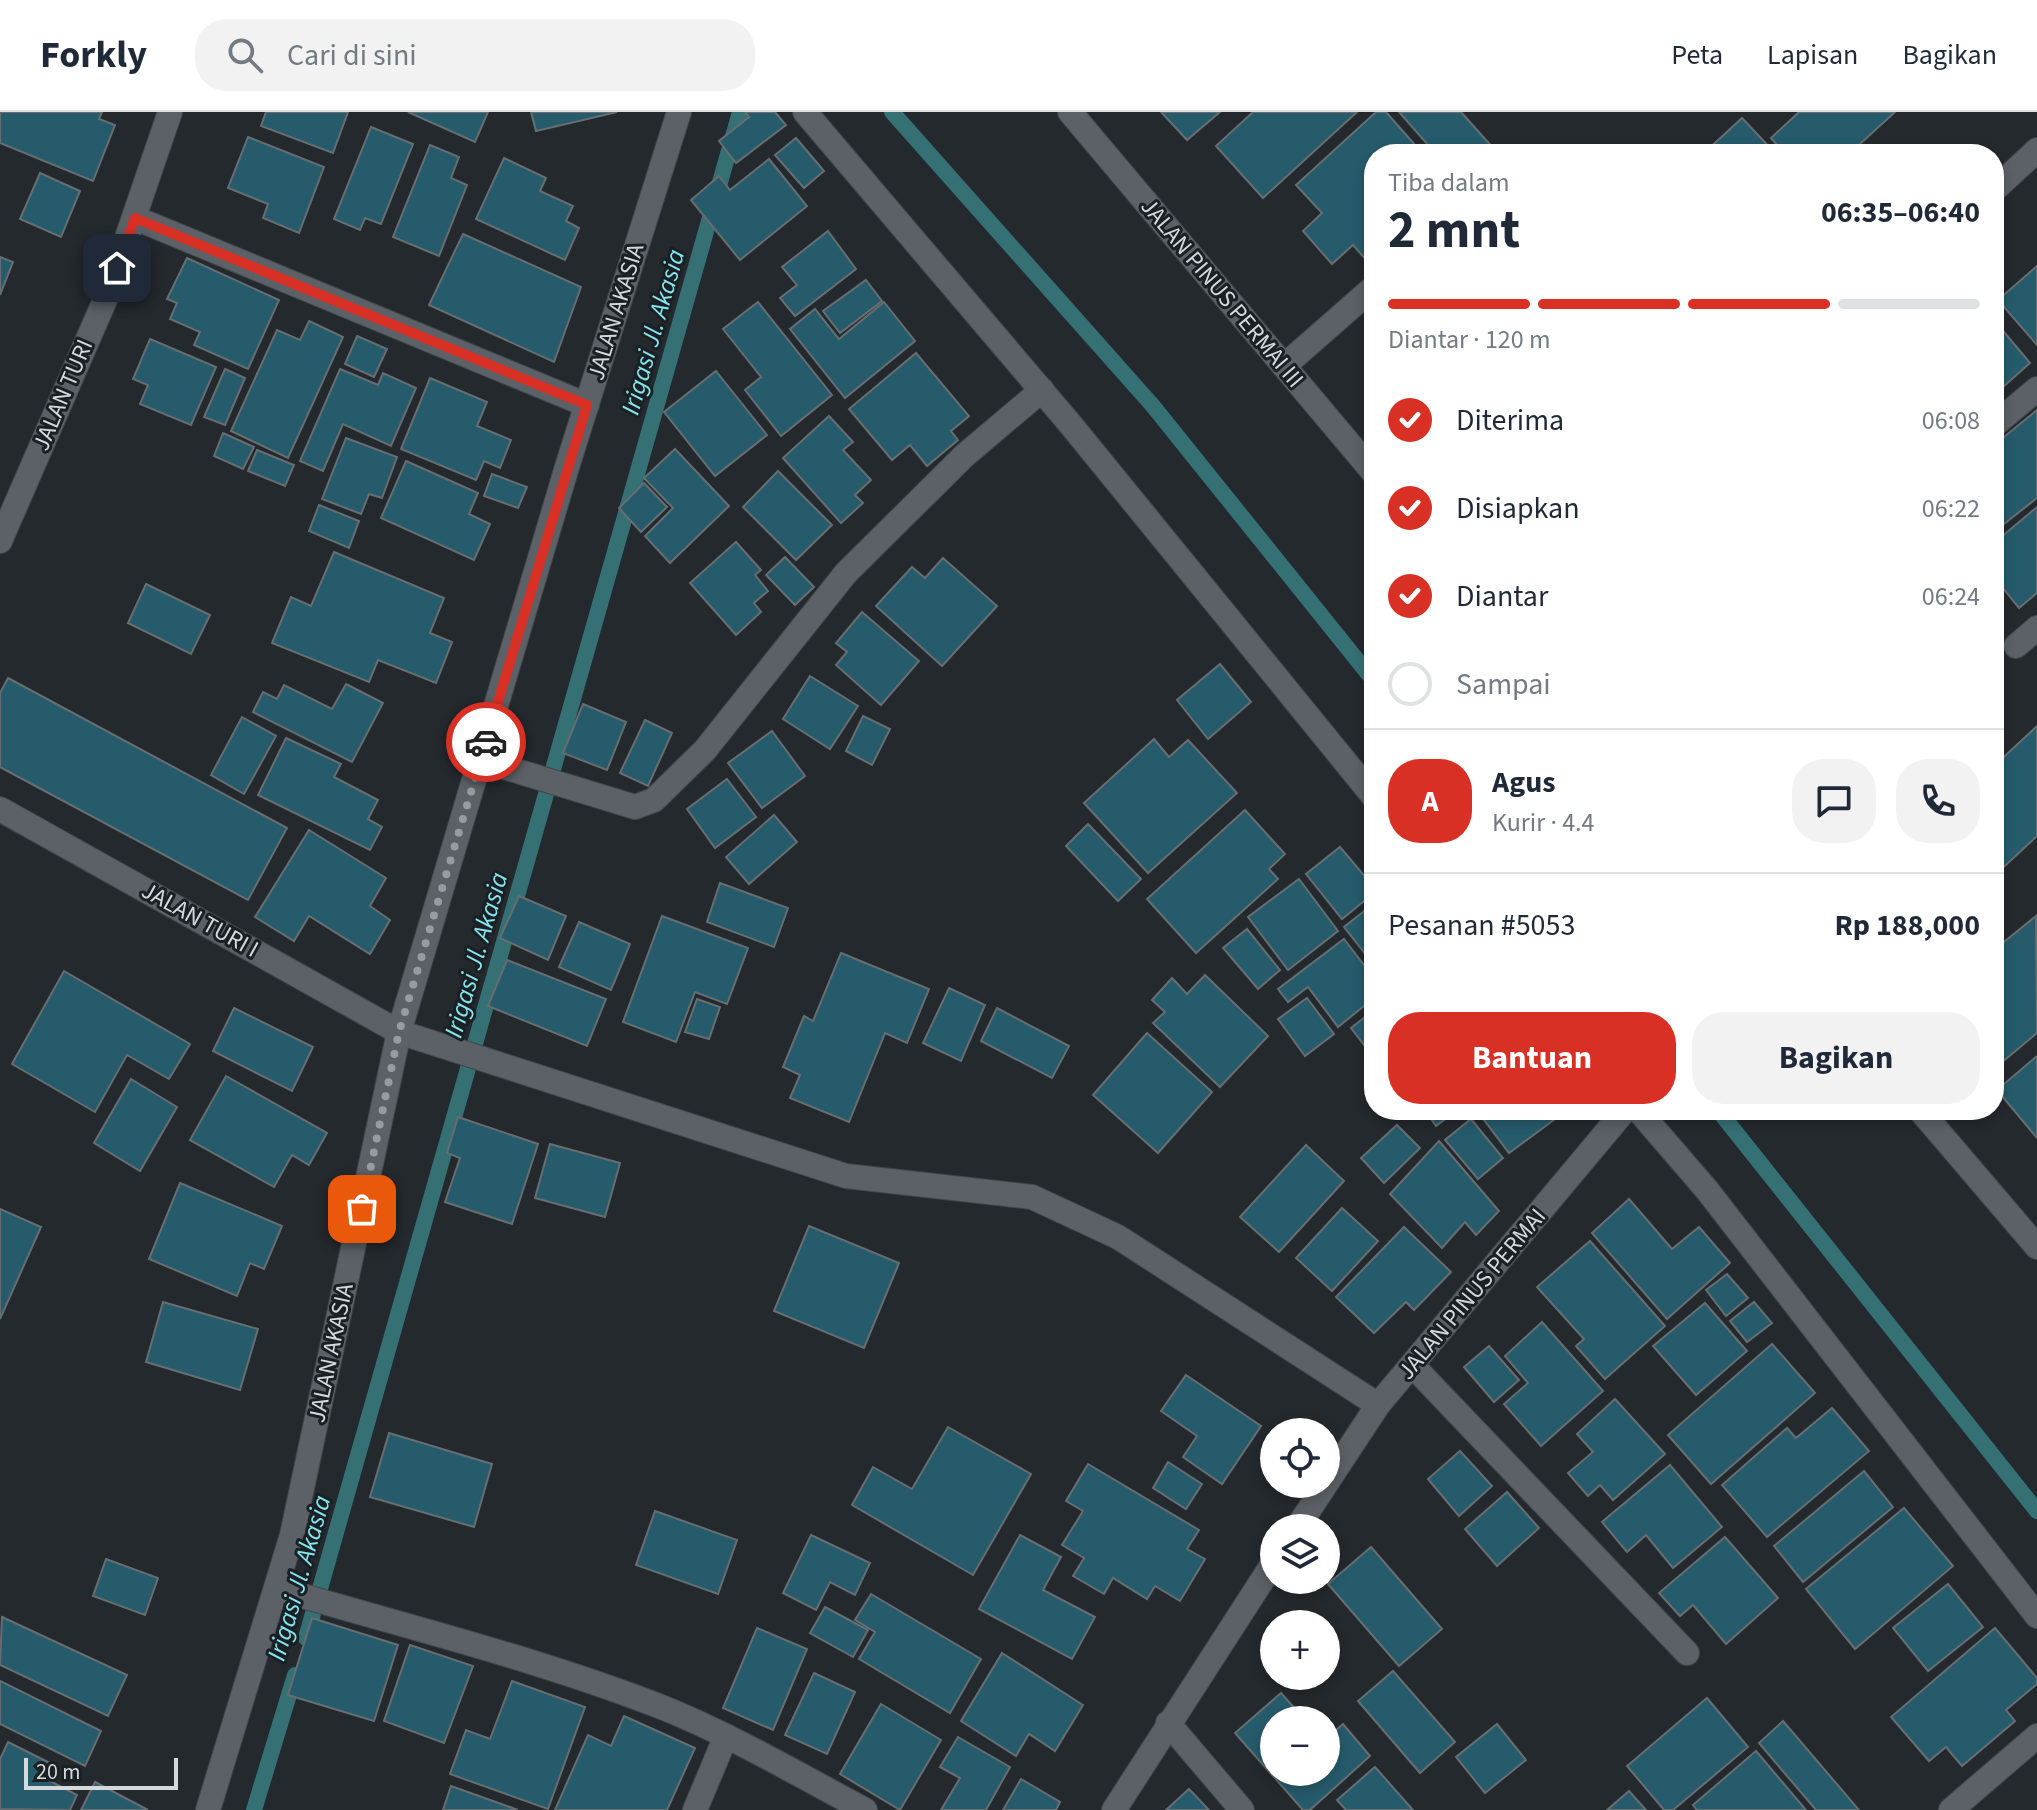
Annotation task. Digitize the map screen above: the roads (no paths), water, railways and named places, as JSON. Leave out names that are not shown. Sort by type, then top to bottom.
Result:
[{"type":"street","name":"JALAN TURI","points":[[0,541],[108,293],[170,112]]},
{"type":"street","name":"JALAN AKASIA","points":[[208,1810],[279,1589],[399,1032],[587,405],[679,112]]},
{"type":"street","points":[[805,112],[1042,390],[1364,785]]},
{"type":"street","name":"JALAN PINUS PERMAI III","points":[[1070,112],[1364,461]]},
{"type":"street","points":[[2004,181],[2037,150]]},
{"type":"street","points":[[135,218],[587,405]]},
{"type":"street","points":[[1284,366],[1364,296]]},
{"type":"street","points":[[2004,417],[2037,389]]},
{"type":"street","points":[[481,760],[635,807],[654,800],[705,750],[846,573],[964,456],[1042,390]]},
{"type":"street","points":[[2016,646],[2037,628]]},
{"type":"street","name":"JALAN TURI I","points":[[0,809],[399,1032],[846,1176],[1032,1197],[1053,1205],[1118,1237],[1378,1405]]},
{"type":"street","name":"JALAN PINUS PERMAI","points":[[1306,1514],[1378,1405],[1617,1120]]},
{"type":"street","points":[[1647,1120],[1707,1190],[2037,1616]]},
{"type":"street","points":[[1929,1120],[2036,1243]]},
{"type":"street","points":[[1413,1366],[1687,1653]]},
{"type":"street","points":[[1114,1810],[1260,1583]]},
{"type":"street","points":[[279,1589],[518,1659],[662,1708],[726,1736],[865,1810]]},
{"type":"street","points":[[1168,1723],[1242,1810]]},
{"type":"street","points":[[695,1810],[726,1736]]},
{"type":"street","points":[[1951,1810],[2037,1736]]},
{"type":"waterway","name":"Irigasi Jl. Akasia","points":[[306,1638],[740,112]]},
{"type":"waterway","points":[[892,112],[1153,406],[1364,669]]},
{"type":"waterway","points":[[1726,1120],[2037,1511]]},
{"type":"waterway","name":"Irigasi Jl. Akasia","points":[[254,1810],[295,1675]]}]
